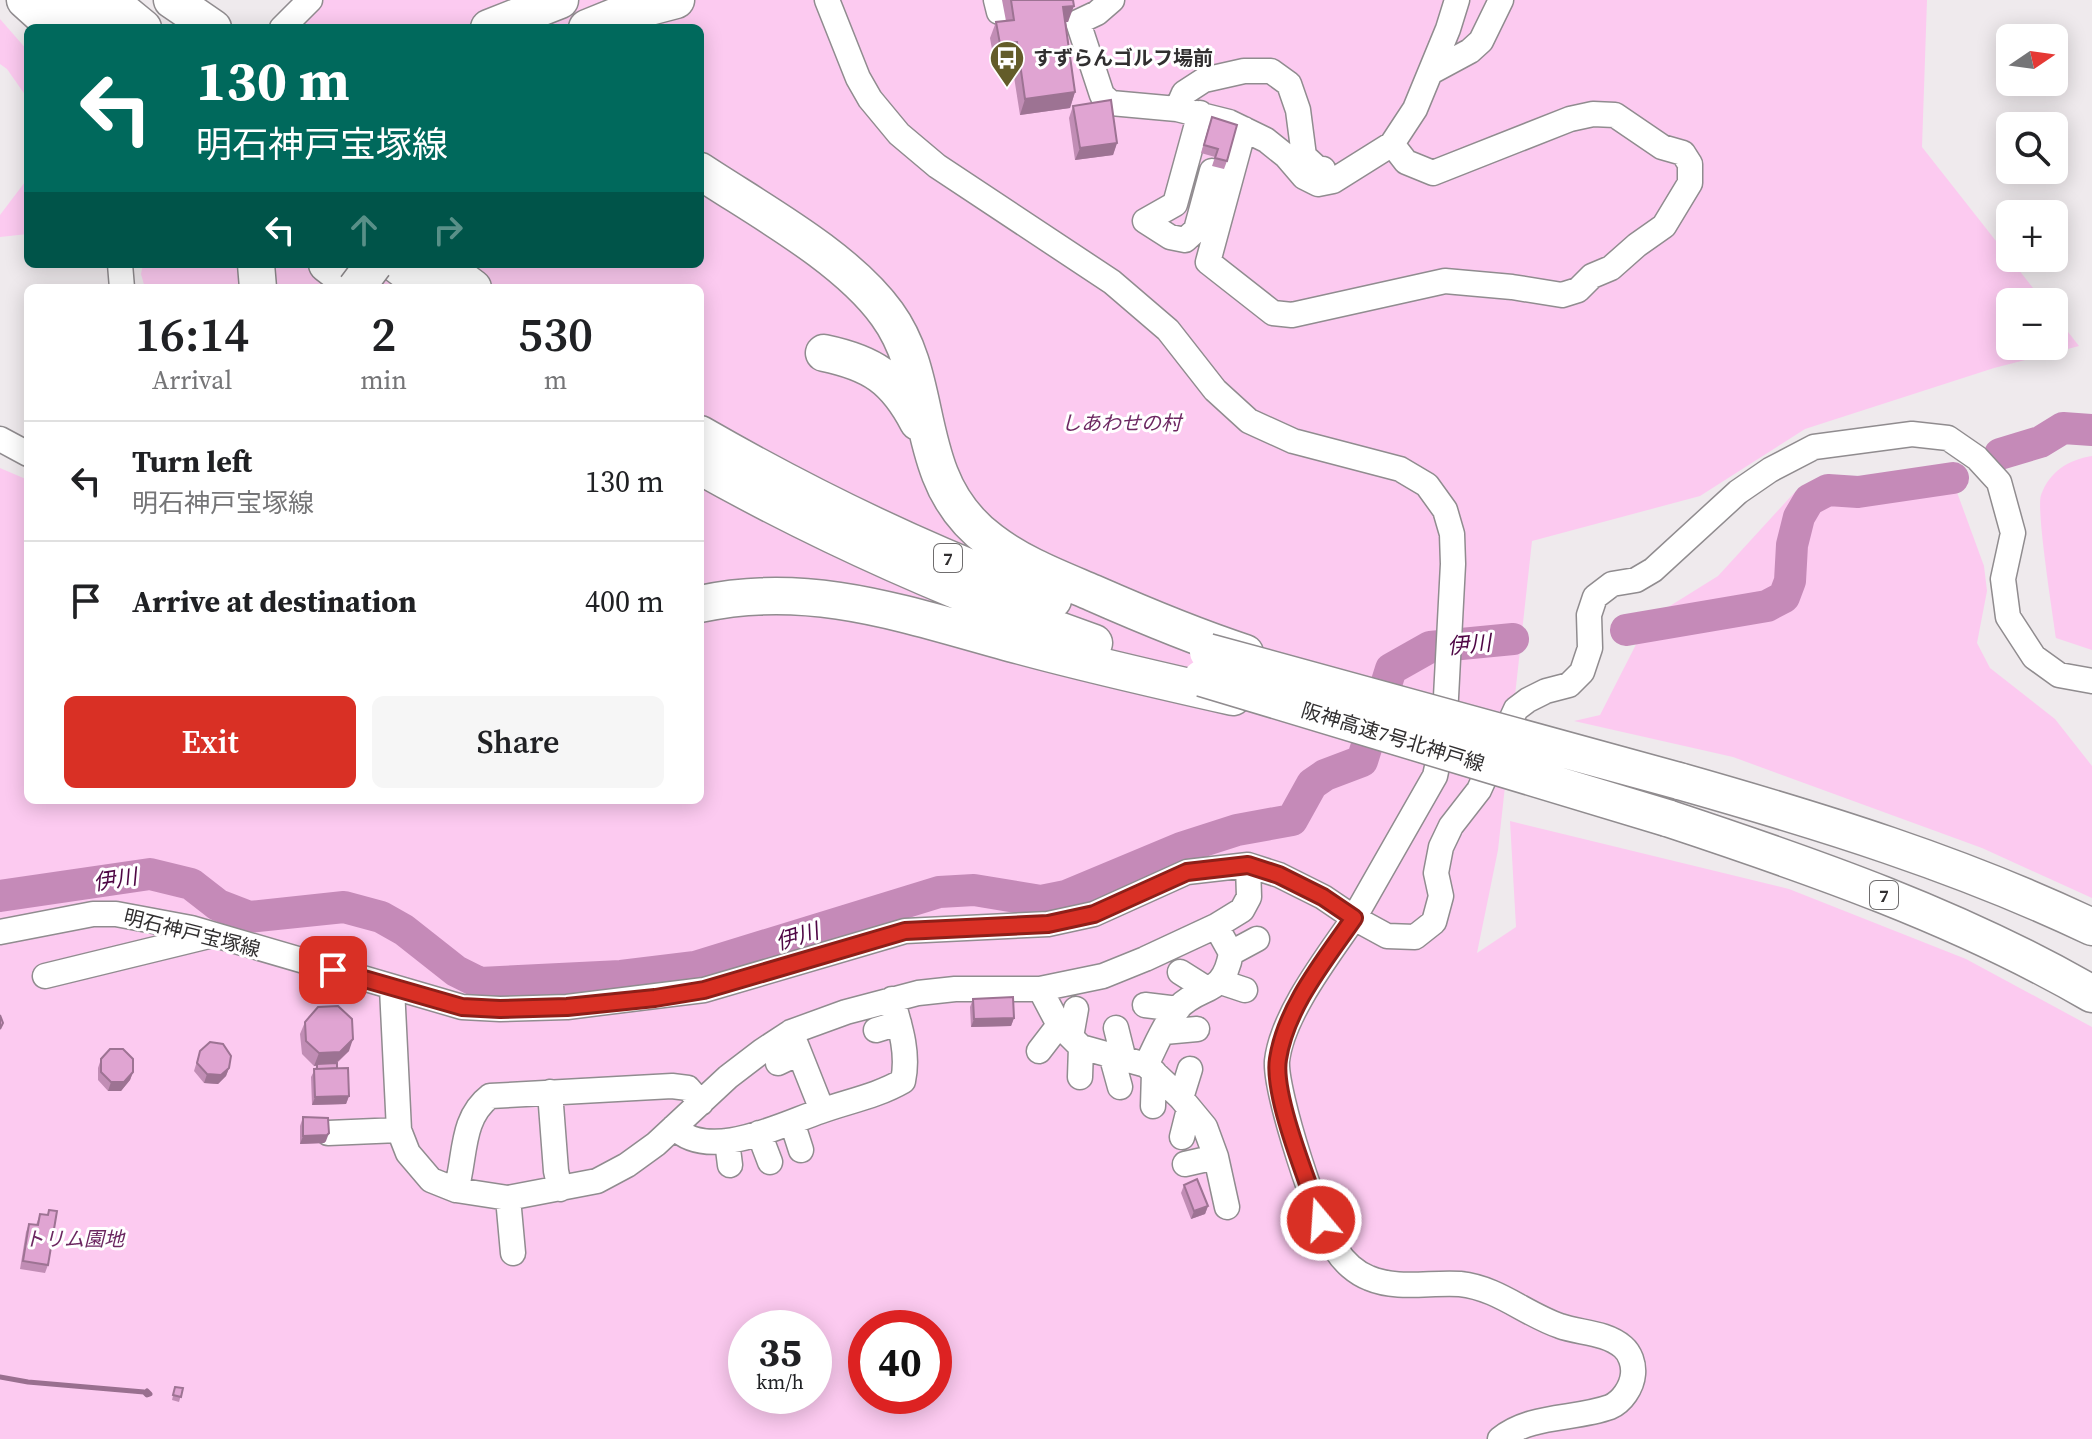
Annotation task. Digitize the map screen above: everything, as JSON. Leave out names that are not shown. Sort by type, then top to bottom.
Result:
[{"type":"highway","points":[[25,0],[52,24]]},
{"type":"highway","points":[[68,0],[97,24]]},
{"type":"highway","points":[[109,0],[138,24]]},
{"type":"highway","points":[[172,0],[207,24]]},
{"type":"highway","points":[[499,24],[560,0]]},
{"type":"highway","points":[[567,24],[610,0]]},
{"type":"highway","points":[[597,24],[678,0]]},
{"type":"highway","points":[[640,24],[652,13],[678,0]]},
{"type":"highway","name":"7","points":[[704,174],[815,248],[862,286],[886,312],[904,341],[911,360],[930,444],[946,489],[965,516],[989,540],[1031,566],[1153,619],[1205,665]]},
{"type":"highway","points":[[332,268],[352,284]]},
{"type":"highway","points":[[377,284],[391,268]]},
{"type":"highway","points":[[400,268],[422,284]]},
{"type":"highway","points":[[446,268],[468,284]]},
{"type":"highway","points":[[824,353],[864,364],[888,380],[907,402],[930,444]]},
{"type":"highway","name":"阪神高速7号北神戸線","points":[[704,436],[779,478],[937,553],[1331,718],[1667,818],[1855,883],[1997,946],[2092,994]]},
{"type":"highway","name":"阪神高速7号北神戸線","points":[[704,468],[817,527],[926,578],[1044,625],[1205,665],[1413,708],[1763,805],[1922,857],[2092,927]]},
{"type":"highway","points":[[704,593],[739,596]]},
{"type":"highway","name":"7","points":[[704,603],[739,596],[776,594],[813,597],[875,607],[1023,647],[1205,665]]},
{"type":"street","points":[[286,24],[310,0]]},
{"type":"street","points":[[827,0],[858,78],[870,99],[899,134],[937,166],[1112,282],[1140,304],[1168,330],[1215,390],[1249,421],[1293,441],[1400,469],[1427,485],[1445,510],[1452,534],[1451,621],[1444,735],[1435,776],[1354,918],[1322,964],[1286,1028],[1277,1061],[1282,1101],[1321,1220],[1335,1250],[1349,1266],[1369,1279],[1407,1285],[1460,1284],[1480,1288],[1559,1326],[1621,1345],[1631,1356],[1633,1374],[1627,1392],[1612,1406],[1526,1424],[1500,1439]]},
{"type":"street","points":[[1112,0],[1097,13],[1078,22],[1102,95],[1111,103],[1189,111],[1244,129],[1266,140],[1286,156],[1304,177],[1318,184],[1333,181],[1392,144],[1415,109],[1457,0]]},
{"type":"street","points":[[1431,72],[1470,51],[1481,41],[1501,0]]},
{"type":"street","points":[[1212,171],[1196,230],[1185,240],[1170,237],[1145,221],[1175,204],[1189,111],[1184,93],[1204,80],[1244,71],[1271,71],[1289,84],[1298,110],[1304,156],[1318,169],[1333,169],[1415,109]]},
{"type":"street","points":[[1244,129],[1208,262],[1273,313],[1292,315],[1445,281],[1562,295],[1578,290],[1592,276],[1611,268],[1664,226],[1690,183],[1690,164],[1683,153],[1662,147],[1615,115],[1593,114],[1570,119],[1433,173],[1406,162],[1392,144]]},
{"type":"street","name":"明石神戸宝塚線","points":[[0,932],[93,914],[116,914],[191,928],[462,1007],[500,1009],[567,1007],[704,990],[905,931],[1048,924],[1094,914],[1187,872],[1248,865],[1279,875],[1312,891],[1387,936],[1415,937],[1434,922],[1441,896],[1436,873],[1441,847],[1451,826],[1479,790],[1516,709],[1546,691],[1569,685],[1582,672],[1590,648],[1589,615],[1595,597],[1612,584],[1636,580],[1653,570],[1738,492],[1814,447],[1912,434],[1948,438],[1977,458],[1999,482],[2013,533],[2003,579],[2008,617],[2034,657],[2059,675],[2092,681]]},
{"type":"street","points":[[0,439],[24,452]]},
{"type":"street","points":[[468,1176],[471,1110],[514,1083],[597,1181],[627,1165],[685,1143],[730,1133],[810,1097],[898,1082],[906,1064],[899,1028],[918,993],[955,989],[1040,989],[1103,976],[1216,926],[1242,910],[1249,897],[1248,865]]},
{"type":"street","points":[[1120,1087],[1134,1064],[1164,1032],[1178,1009],[1214,986],[1229,967],[1231,953],[1216,926]]},
{"type":"street","points":[[45,976],[215,935]]},
{"type":"street","points":[[1231,953],[1257,939]]},
{"type":"street","points":[[1180,972],[1214,986],[1245,990]]},
{"type":"street","points":[[392,988],[399,1130],[408,1153],[431,1180],[468,1176],[508,1198]]},
{"type":"street","points":[[1040,989],[1072,1030],[1134,1064],[1185,1104],[1205,1127],[1216,1157],[1227,1207]]},
{"type":"street","points":[[1145,1005],[1178,1009]]},
{"type":"street","points":[[770,1162],[810,1097],[846,1012],[899,1028]]},
{"type":"street","points":[[1116,1028],[1153,1106]]},
{"type":"street","points":[[1164,1032],[1197,1029]]},
{"type":"street","points":[[1039,1051],[1072,1030]]},
{"type":"street","points":[[1072,1030],[1080,1077]]},
{"type":"street","points":[[1182,1137],[1190,1069]]},
{"type":"street","points":[[513,1253],[508,1198],[552,1130],[617,1087],[693,1087],[728,1077],[810,1097]]},
{"type":"street","points":[[685,1143],[693,1087]]},
{"type":"street","points":[[801,1150],[810,1097]]},
{"type":"street","points":[[328,1133],[399,1130]]},
{"type":"street","points":[[730,1133],[730,1165]]},
{"type":"street","points":[[1185,1164],[1216,1157]]},
{"type":"green space","name":"しあわせの村","points":[[313,0],[1927,0],[1922,147],[1996,241],[1996,272],[2020,272],[2033,288],[1996,288],[1996,360],[2025,360],[1805,429],[1700,496],[1532,541],[1498,850],[1477,953],[1516,927],[1510,821],[1789,889],[1966,959],[2092,1027],[2092,1439],[0,1439],[0,468],[24,478],[24,804],[704,804],[704,284],[144,284],[142,268],[704,268],[704,24],[297,24]]},
{"type":"green space","points":[[0,19],[24,46],[24,93],[0,64]]},
{"type":"green space","points":[[24,183],[24,234],[0,237],[0,215]]},
{"type":"green space","name":"しあわせの村","points":[[2068,332],[2079,346],[2068,349]]},
{"type":"green space","points":[[2092,456],[2092,650],[2056,638],[2040,505],[2041,495],[2055,473],[2075,460]]},
{"type":"green space","points":[[1876,474],[1954,484],[1984,566],[1987,591],[1977,643],[1990,668],[2055,719],[2092,766],[2092,898],[1982,848],[1733,757],[1574,721],[1600,715],[1649,619],[1718,576],[1794,493]]},
{"type":"building","points":[[1011,0],[1073,0],[1074,6],[1063,7],[1075,92],[1025,99],[1017,42],[1000,44],[996,22],[1014,20]]},
{"type":"building","points":[[1111,100],[1117,143],[1080,148],[1073,106]]},
{"type":"building","points":[[1212,117],[1237,125],[1227,161],[1215,158],[1218,149],[1204,145]]},
{"type":"building","points":[[1013,997],[1014,1018],[974,1019],[973,999]]},
{"type":"building","points":[[338,1006],[352,1019],[353,1039],[340,1052],[319,1053],[306,1041],[305,1022],[318,1007]]},
{"type":"building","points":[[210,1042],[223,1044],[231,1056],[229,1068],[221,1075],[207,1074],[197,1063],[200,1051]]},
{"type":"building","points":[[110,1049],[123,1049],[133,1059],[133,1072],[124,1082],[111,1082],[101,1072],[101,1059]]},
{"type":"building","points":[[337,1063],[337,1068],[317,1069],[317,1064]]},
{"type":"building","points":[[348,1068],[349,1096],[315,1097],[314,1069]]},
{"type":"building","points":[[303,1117],[328,1118],[329,1133],[303,1136]]},
{"type":"building","points":[[1197,1179],[1208,1206],[1194,1211],[1184,1185]]},
{"type":"building","points":[[49,1210],[57,1211],[48,1265],[23,1261],[29,1224],[38,1225],[40,1214],[48,1215]]},
{"type":"building","points":[[175,1387],[183,1388],[181,1397],[173,1395]]},
{"type":"waterway","name":"伊川","points":[[2000,454],[2040,442],[2063,428],[2092,430]]},
{"type":"waterway","name":"伊川","points":[[1626,630],[1767,606],[1784,597],[1790,581],[1792,545],[1799,517],[1809,500],[1828,490],[1858,492],[1953,478]]},
{"type":"waterway","name":"伊川","points":[[0,896],[150,874],[191,884],[218,905],[249,917],[344,907],[381,917],[404,930],[456,971],[480,983],[621,976],[695,967],[939,892],[974,890],[1041,901],[1066,896],[1181,848],[1237,830],[1292,820],[1312,784],[1325,775],[1362,761],[1391,669],[1430,647],[1513,639]]},
{"type":"waterway","points":[[0,1377],[150,1394],[147,1391]]},
{"type":"place","name":"すずらんゴルフ場前","points":[[1007,89]]},
{"type":"route","points":[[333,970],[462,1007],[567,1007],[655,998],[704,990],[905,931],[1048,924],[1094,914],[1187,872],[1248,865],[1279,875],[1323,897],[1354,918],[1322,964],[1286,1028],[1277,1061],[1279,1091],[1321,1220]]},
{"type":"park label","name":"トリム園地","points":[[74,1239]]}]
